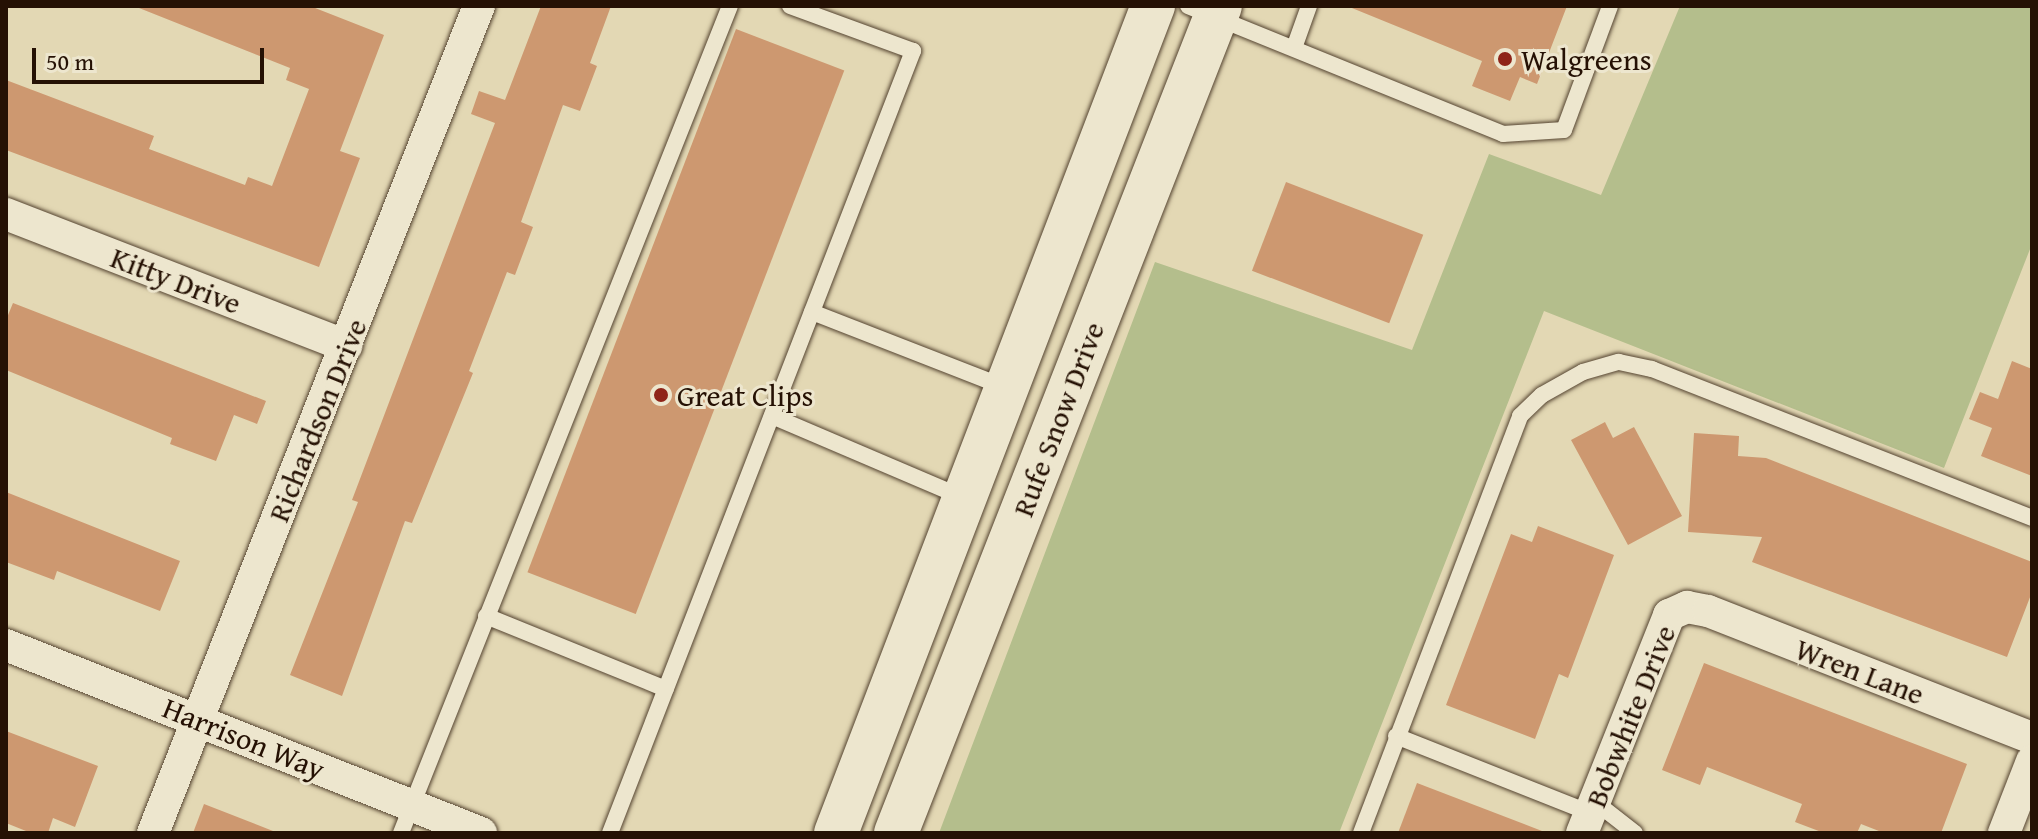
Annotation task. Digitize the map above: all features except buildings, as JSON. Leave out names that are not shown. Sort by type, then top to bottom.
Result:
[{"type":"main road","name":"Rufe Snow Drive","points":[[836,833],[967,499],[1153,6]]},
{"type":"main road","name":"Rufe Snow Drive","points":[[896,833],[1209,10]]},
{"type":"street","name":"Richardson Drive","points":[[153,833],[479,6]]},
{"type":"street","name":"Kitty Drive","points":[[6,214],[346,346]]},
{"type":"street","name":"Wren Lane","points":[[1687,607],[1708,611],[2032,738]]},
{"type":"street","name":"Bobwhite Drive","points":[[1589,816],[1669,615],[1687,607]]},
{"type":"street","name":"Harrison Way","points":[[6,645],[197,718],[406,819],[481,833]]},
{"type":"street","points":[[2004,833],[2032,761]]},
{"type":"lane","points":[[406,819],[730,6]]},
{"type":"lane","points":[[610,833],[913,51],[790,6]]},
{"type":"lane","points":[[1294,48],[1309,6]]},
{"type":"lane","points":[[1209,10],[1503,134],[1564,130],[1610,6]]},
{"type":"lane","points":[[812,312],[1009,389]]},
{"type":"lane","points":[[1361,833],[1520,416],[1542,395],[1583,372],[1619,362],[1652,369],[2032,518]]},
{"type":"lane","points":[[772,416],[967,499]]},
{"type":"lane","points":[[486,616],[666,689]]},
{"type":"lane","points":[[1396,736],[1635,833]]},
{"type":"green space","points":[[1680,6],[2032,6],[2032,244],[1944,468],[1544,311],[1339,833],[939,833],[1155,262],[1412,350],[1489,154],[1601,195]]},
{"type":"place","name":"Walgreens","points":[[1505,59]]},
{"type":"place","name":"Great Clips","points":[[661,395]]}]
